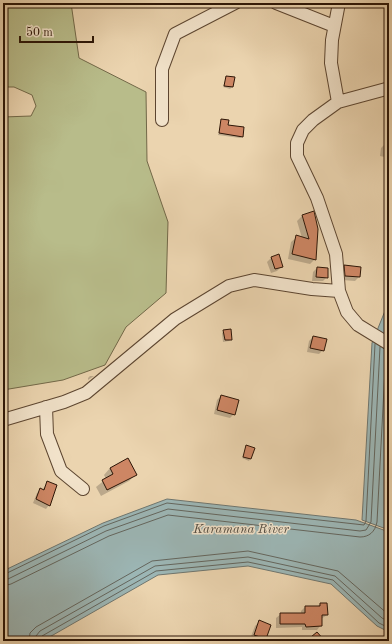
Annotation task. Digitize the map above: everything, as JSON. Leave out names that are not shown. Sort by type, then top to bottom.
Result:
[{"type":"street","points":[[162,120],[162,69],[175,34],[235,3]]},
{"type":"street","points":[[276,3],[334,26]]},
{"type":"street","points":[[338,102],[331,63],[334,26],[339,3]]},
{"type":"street","points":[[386,89],[338,102],[313,120],[303,130],[297,143],[297,156],[317,198],[334,247],[340,291],[346,312],[358,325],[389,344]]},
{"type":"street","points":[[3,420],[64,402],[86,393],[175,319],[229,286],[254,280],[312,289],[340,291]]},
{"type":"street","points":[[46,407],[47,434],[60,471],[83,489]]},
{"type":"green space","points":[[3,3],[71,3],[79,58],[146,92],[147,161],[168,222],[166,293],[126,327],[105,365],[63,380],[3,390],[3,117],[31,116],[36,106],[32,95],[14,87],[3,87]]},
{"type":"water","points":[[389,301],[389,530],[362,520],[372,343]]},
{"type":"water","name":"Karamana River","points":[[167,499],[356,520],[389,532],[389,632],[377,626],[331,584],[248,566],[158,575],[46,639],[38,641],[3,641],[3,571],[103,523]]},
{"type":"building","points":[[226,76],[235,77],[233,87],[224,86]]},
{"type":"building","points":[[221,119],[229,120],[228,125],[244,127],[243,137],[219,133]]},
{"type":"building","points":[[314,211],[318,229],[316,260],[292,254],[296,235],[309,239],[302,215]]},
{"type":"building","points":[[279,254],[283,267],[275,269],[271,257]]},
{"type":"building","points":[[344,265],[361,267],[360,277],[345,276]]},
{"type":"building","points":[[317,267],[328,268],[328,278],[316,277]]},
{"type":"building","points":[[231,329],[232,340],[225,340],[223,330]]},
{"type":"building","points":[[313,336],[327,339],[324,351],[310,348]]},
{"type":"building","points":[[221,395],[239,400],[235,415],[217,410]]},
{"type":"building","points":[[246,445],[255,448],[251,459],[243,457]]},
{"type":"building","points":[[128,458],[137,475],[107,490],[102,480],[113,474],[110,468]]},
{"type":"building","points":[[47,481],[57,485],[50,506],[36,499],[40,488],[44,490]]},
{"type":"building","points":[[320,603],[327,603],[328,615],[322,615],[322,626],[306,627],[305,624],[280,624],[280,613],[305,613],[305,606],[320,606]]},
{"type":"building","points":[[259,620],[271,625],[266,639],[254,635]]},
{"type":"building","points":[[317,632],[325,641],[306,641]]}]
